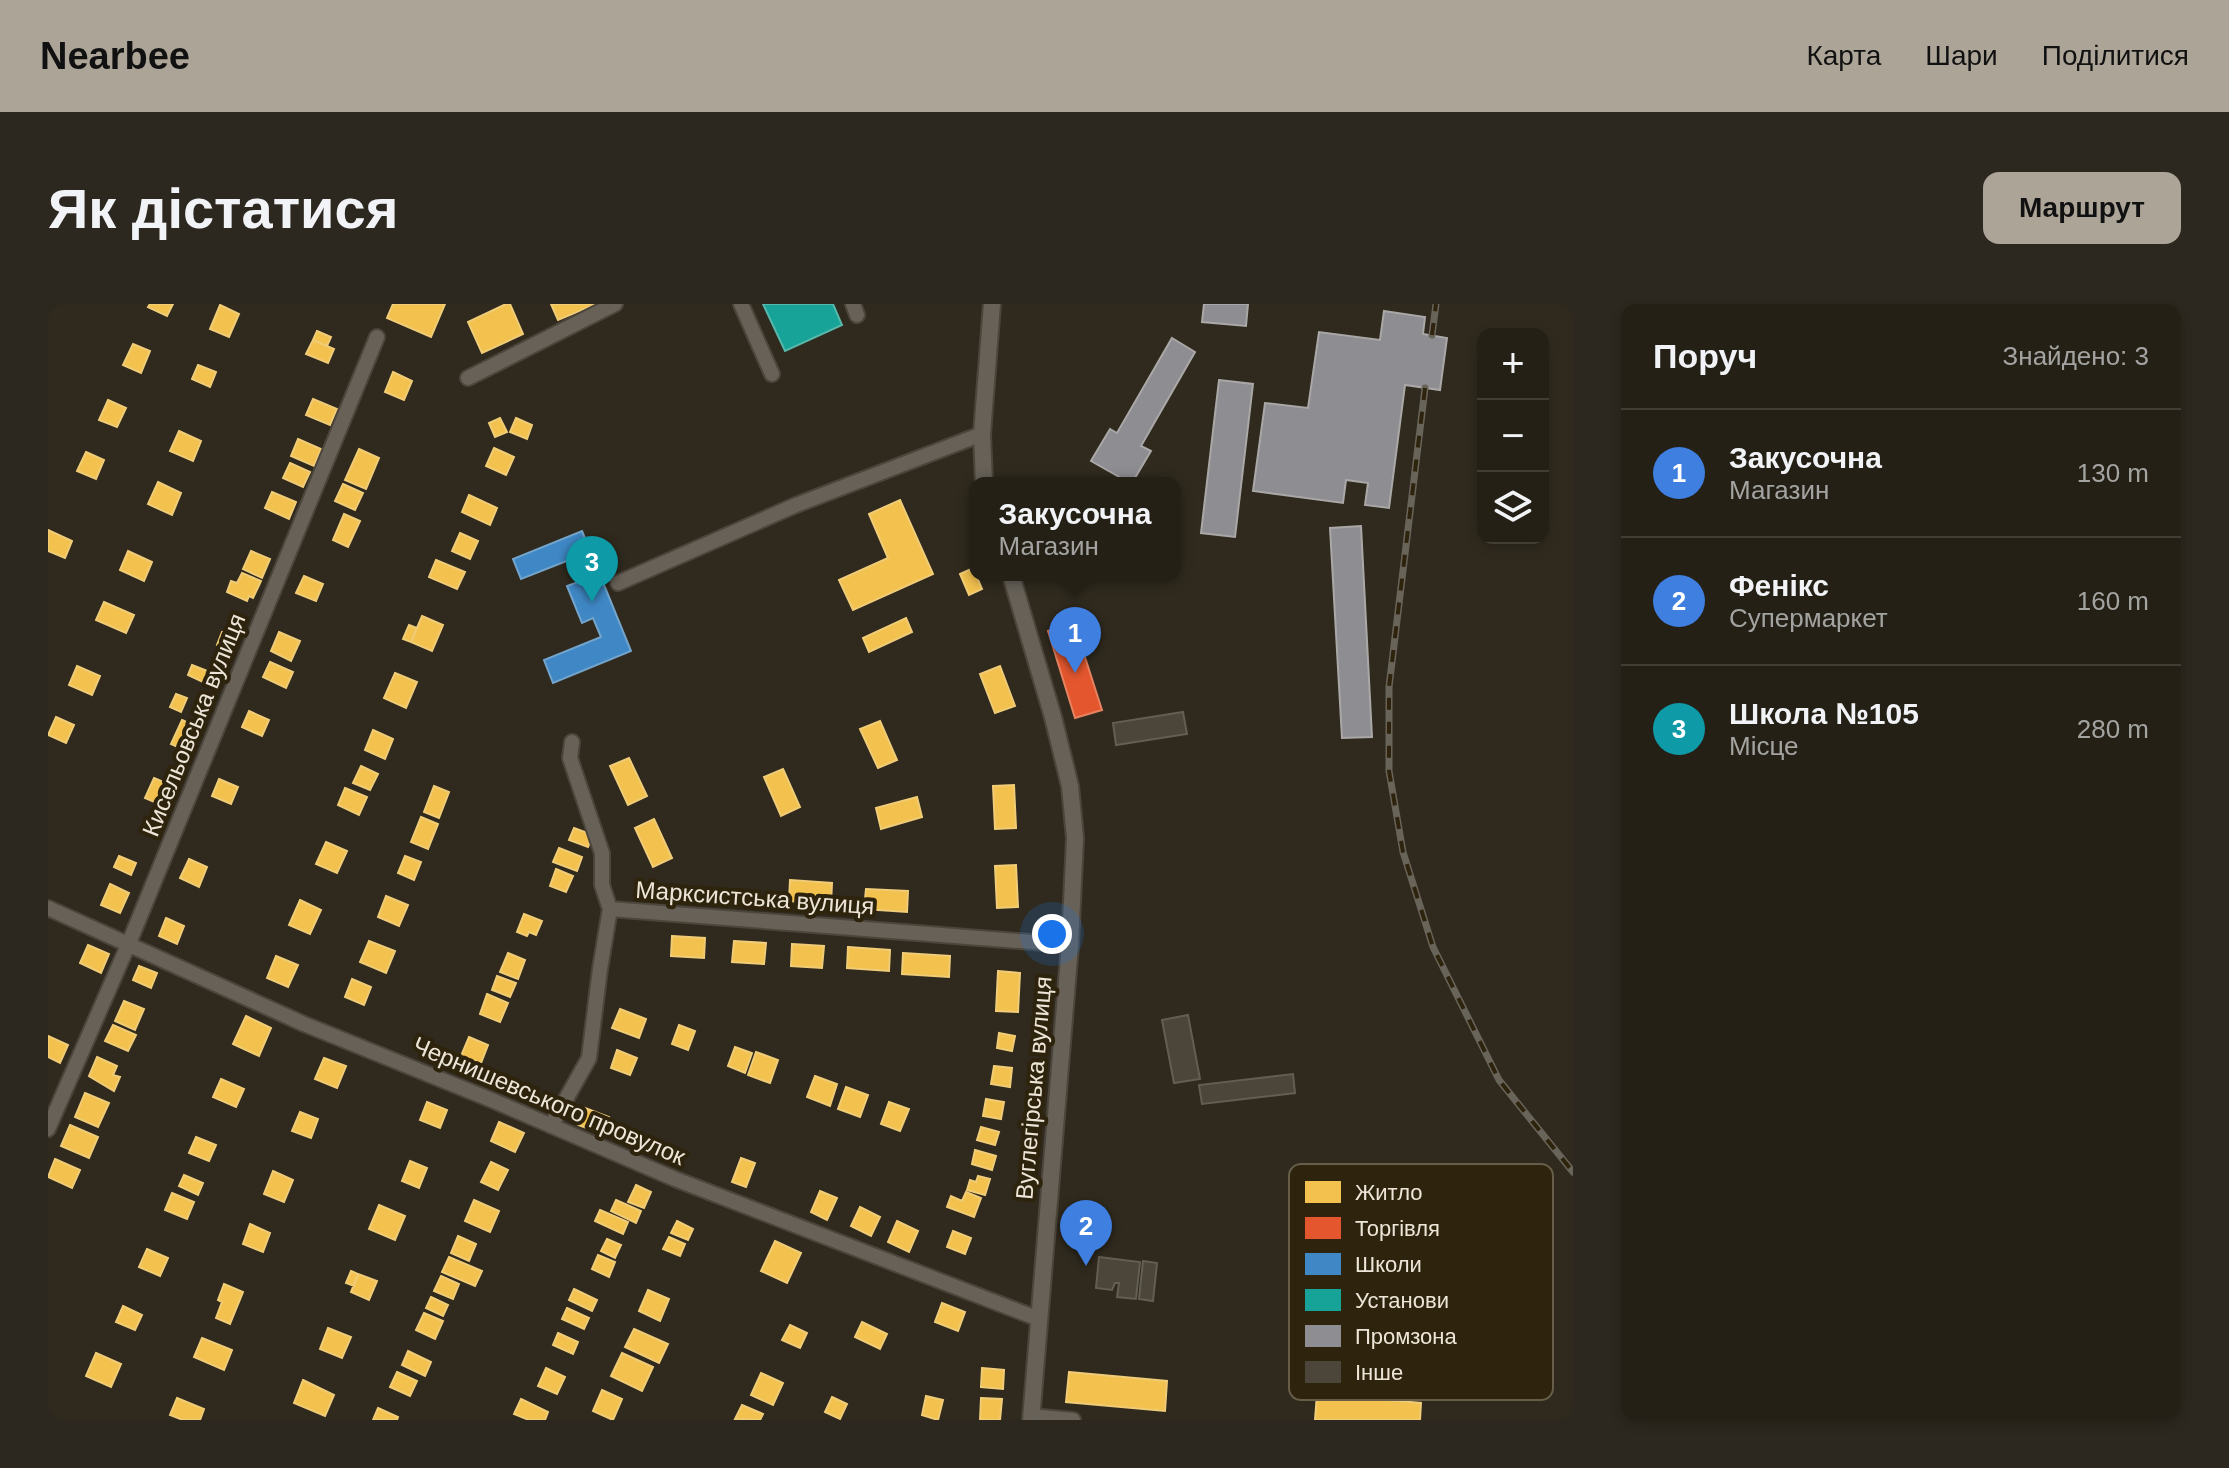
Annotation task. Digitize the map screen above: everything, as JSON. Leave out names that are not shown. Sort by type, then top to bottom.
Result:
[{"type":"street","points":[[468,378],[615,304]]},
{"type":"street","points":[[741,304],[772,374]]},
{"type":"street","points":[[984,477],[982,434],[992,304]]},
{"type":"street","name":"Кисельовська вулиця","points":[[48,1129],[129,943],[377,337]]},
{"type":"street","points":[[618,583],[796,505],[982,434]]},
{"type":"street","name":"Вуглегірська вулиця","points":[[1013,581],[1070,786],[1075,838],[1070,945],[1031,1418]]},
{"type":"street","name":"Марксистська вулиця","points":[[572,742],[570,758],[602,853],[602,885],[610,909],[1070,945]]},
{"type":"street","name":"Чернишевського провулок","points":[[48,908],[304,1024],[675,1179],[1039,1319]]},
{"type":"street","points":[[551,1126],[589,1058],[610,909]]},
{"type":"street","points":[[1031,1418],[1073,1420]]},
{"type":"building: Житло","points":[[150,304],[173,304],[167,316],[148,307]]},
{"type":"building: Житло","points":[[393,304],[445,304],[431,337],[387,318]]},
{"type":"building: Житло","points":[[510,304],[523,334],[482,353],[468,322]]},
{"type":"building: Житло","points":[[551,304],[596,304],[558,320]]},
{"type":"building: Житло","points":[[220,305],[239,314],[229,337],[210,329]]},
{"type":"building: Житло","points":[[317,331],[331,337],[327,346],[313,340]]},
{"type":"building: Житло","points":[[313,340],[334,349],[328,363],[306,354]]},
{"type":"building: Житло","points":[[133,344],[150,351],[141,373],[123,365]]},
{"type":"building: Житло","points":[[198,365],[216,372],[210,387],[192,379]]},
{"type":"building: Житло","points":[[393,372],[412,381],[404,400],[385,392]]},
{"type":"building: Житло","points":[[313,399],[337,409],[330,425],[306,415]]},
{"type":"building: Житло","points":[[108,400],[126,408],[117,427],[99,420]]},
{"type":"building: Житло","points":[[500,418],[507,432],[495,437],[489,423]]},
{"type":"building: Житло","points":[[516,418],[532,425],[527,439],[510,432]]},
{"type":"building: Житло","points":[[179,431],[201,441],[193,461],[170,451]]},
{"type":"building: Житло","points":[[298,439],[321,449],[314,466],[291,456]]},
{"type":"building: Житло","points":[[494,448],[514,457],[506,475],[486,466]]},
{"type":"building: Житло","points":[[359,449],[379,458],[366,489],[345,480]]},
{"type":"building: Житло","points":[[86,452],[104,460],[96,479],[77,471]]},
{"type":"building: Житло","points":[[290,463],[310,472],[303,487],[283,478]]},
{"type":"building: Житло","points":[[158,482],[181,493],[172,515],[148,504]]},
{"type":"building: Житло","points":[[343,484],[363,493],[355,510],[335,501]]},
{"type":"building: Житло","points":[[272,492],[296,502],[289,519],[265,508]]},
{"type":"building: Житло","points":[[469,495],[497,508],[490,525],[462,512]]},
{"type":"building: Житло","points":[[900,500],[933,574],[853,610],[839,580],[888,558],[869,514]]},
{"type":"building: Житло","points":[[344,514],[360,521],[348,547],[333,540]]},
{"type":"building: Житло","points":[[48,530],[72,541],[65,558],[48,551]]},
{"type":"building: Житло","points":[[460,533],[478,541],[470,559],[452,551]]},
{"type":"building: Житло","points":[[128,551],[152,562],[144,581],[120,570]]},
{"type":"building: Житло","points":[[251,551],[270,559],[262,578],[243,569]]},
{"type":"building: Житло","points":[[436,560],[465,572],[457,589],[429,577]]},
{"type":"building: Житло","points":[[969,570],[969,581],[979,581],[982,589],[969,595],[960,574]]},
{"type":"building: Житло","points":[[242,573],[261,581],[253,598],[249,596],[247,601],[227,592],[231,581],[237,583]]},
{"type":"building: Житло","points":[[304,576],[323,584],[316,601],[296,593]]},
{"type":"building: Житло","points":[[104,602],[134,615],[126,633],[96,620]]},
{"type":"building: Житло","points":[[422,616],[443,625],[432,651],[411,642]]},
{"type":"building: Житло","points":[[906,618],[912,632],[869,652],[863,638]]},
{"type":"building: Житло","points":[[409,625],[417,628],[411,642],[403,639]]},
{"type":"building: Житло","points":[[222,632],[239,639],[233,652],[217,645]]},
{"type":"building: Житло","points":[[279,632],[300,641],[291,661],[271,651]]},
{"type":"building: Житло","points":[[270,662],[293,672],[286,688],[263,677]]},
{"type":"building: Житло","points":[[192,665],[210,672],[205,683],[188,675]]},
{"type":"building: Житло","points":[[77,666],[100,676],[92,695],[69,685]]},
{"type":"building: Житло","points":[[1000,666],[1015,706],[995,713],[980,674]]},
{"type":"building: Житло","points":[[395,673],[417,682],[406,708],[384,698]]},
{"type":"building: Житло","points":[[176,694],[187,698],[181,712],[170,707]]},
{"type":"building: Житло","points":[[249,711],[269,720],[262,736],[242,727]]},
{"type":"building: Житло","points":[[56,717],[74,725],[66,743],[48,735]]},
{"type":"building: Житло","points":[[182,720],[199,728],[189,752],[171,744]]},
{"type":"building: Житло","points":[[880,721],[897,760],[878,768],[860,729]]},
{"type":"building: Житло","points":[[373,730],[393,739],[385,759],[365,750]]},
{"type":"building: Житло","points":[[629,758],[647,796],[628,805],[610,766]]},
{"type":"building: Житло","points":[[361,766],[378,774],[370,790],[353,783]]},
{"type":"building: Житло","points":[[783,769],[800,807],[781,816],[764,777]]},
{"type":"building: Житло","points":[[154,778],[175,787],[166,807],[145,798]]},
{"type":"building: Житло","points":[[219,779],[238,787],[231,804],[212,796]]},
{"type":"building: Житло","points":[[1014,785],[1016,828],[995,829],[993,786]]},
{"type":"building: Житло","points":[[434,786],[449,792],[439,818],[424,812]]},
{"type":"building: Житло","points":[[345,788],[367,797],[359,815],[338,805]]},
{"type":"building: Житло","points":[[917,797],[922,817],[881,829],[876,808]]},
{"type":"building: Житло","points":[[421,817],[438,824],[428,849],[411,842]]},
{"type":"building: Житло","points":[[654,819],[672,858],[653,867],[635,828]]},
{"type":"building: Житло","points":[[574,828],[593,835],[588,847],[569,840]]},
{"type":"building: Житло","points":[[326,842],[347,851],[337,873],[316,864]]},
{"type":"building: Житло","points":[[559,848],[582,857],[577,871],[553,862]]},
{"type":"building: Житло","points":[[119,856],[136,863],[131,875],[114,867]]},
{"type":"building: Житло","points":[[405,856],[421,862],[414,880],[398,873]]},
{"type":"building: Житло","points":[[189,859],[207,867],[199,887],[180,878]]},
{"type":"building: Житло","points":[[1016,865],[1018,907],[997,908],[995,866]]},
{"type":"building: Житло","points":[[556,869],[573,876],[566,892],[550,886]]},
{"type":"building: Житло","points":[[790,880],[832,883],[831,904],[789,901]]},
{"type":"building: Житло","points":[[110,884],[129,893],[120,913],[101,905]]},
{"type":"building: Житло","points":[[866,889],[908,891],[907,912],[864,909]]},
{"type":"building: Житло","points":[[386,896],[408,905],[399,926],[378,917]]},
{"type":"building: Житло","points":[[300,900],[321,910],[310,934],[289,925]]},
{"type":"building: Житло","points":[[524,914],[542,921],[536,935],[517,932]]},
{"type":"building: Житло","points":[[166,918],[184,926],[177,944],[159,936]]},
{"type":"building: Житло","points":[[672,936],[705,938],[704,958],[671,956]]},
{"type":"building: Житло","points":[[369,941],[395,951],[386,973],[360,962]]},
{"type":"building: Житло","points":[[734,941],[766,943],[764,964],[732,962]]},
{"type":"building: Житло","points":[[792,944],[824,946],[822,968],[791,966]]},
{"type":"building: Житло","points":[[88,945],[109,954],[101,973],[80,963]]},
{"type":"building: Житло","points":[[848,947],[890,950],[889,971],[847,968]]},
{"type":"building: Житло","points":[[508,953],[525,960],[518,979],[500,972]]},
{"type":"building: Житло","points":[[903,953],[950,956],[949,977],[902,974]]},
{"type":"building: Житло","points":[[276,956],[298,965],[288,987],[267,978]]},
{"type":"building: Житло","points":[[139,966],[157,973],[151,988],[133,980]]},
{"type":"building: Житло","points":[[998,971],[1020,973],[1018,1012],[996,1011]]},
{"type":"building: Житло","points":[[497,976],[516,983],[510,997],[492,990]]},
{"type":"building: Житло","points":[[352,979],[371,987],[364,1005],[345,997]]},
{"type":"building: Житло","points":[[487,994],[508,1003],[500,1022],[480,1014]]},
{"type":"building: Житло","points":[[124,1001],[144,1009],[135,1030],[115,1021]]},
{"type":"building: Житло","points":[[620,1009],[646,1019],[639,1038],[612,1028]]},
{"type":"building: Житло","points":[[246,1016],[271,1028],[259,1056],[233,1044]]},
{"type":"building: Житло","points":[[113,1025],[136,1035],[128,1051],[105,1041]]},
{"type":"building: Житло","points":[[679,1025],[695,1031],[688,1050],[672,1044]]},
{"type":"building: Житло","points":[[999,1033],[1015,1036],[1012,1051],[997,1048]]},
{"type":"building: Житло","points":[[48,1036],[68,1045],[60,1063],[48,1057]]},
{"type":"building: Житло","points":[[469,1037],[488,1045],[481,1063],[461,1056]]},
{"type":"building: Житло","points":[[735,1047],[752,1053],[745,1073],[728,1066]]},
{"type":"building: Житло","points":[[617,1050],[637,1058],[630,1075],[611,1068]]},
{"type":"building: Житло","points":[[756,1052],[778,1060],[770,1083],[748,1075]]},
{"type":"building: Житло","points":[[97,1057],[117,1066],[113,1075],[120,1077],[114,1091],[89,1076]]},
{"type":"building: Житло","points":[[324,1058],[346,1066],[337,1088],[315,1079]]},
{"type":"building: Житло","points":[[994,1066],[1012,1068],[1010,1087],[991,1084]]},
{"type":"building: Житло","points":[[815,1076],[837,1084],[830,1106],[807,1097]]},
{"type":"building: Житло","points":[[221,1079],[244,1089],[236,1107],[213,1097]]},
{"type":"building: Житло","points":[[846,1087],[868,1095],[860,1117],[838,1109]]},
{"type":"building: Житло","points":[[85,1093],[109,1103],[98,1127],[75,1117]]},
{"type":"building: Житло","points":[[986,1099],[1004,1102],[1001,1119],[983,1116]]},
{"type":"building: Житло","points":[[427,1102],[447,1110],[440,1128],[420,1120]]},
{"type":"building: Житло","points":[[889,1102],[909,1109],[900,1131],[881,1124]]},
{"type":"building: Житло","points":[[585,1108],[609,1117],[603,1134],[578,1125]]},
{"type":"building: Житло","points":[[300,1112],[318,1119],[311,1138],[292,1131]]},
{"type":"building: Житло","points":[[499,1122],[524,1133],[515,1152],[491,1141]]},
{"type":"building: Житло","points":[[70,1125],[98,1137],[89,1158],[61,1146]]},
{"type":"building: Житло","points":[[981,1127],[999,1132],[995,1145],[977,1140]]},
{"type":"building: Житло","points":[[196,1137],[216,1145],[209,1161],[189,1153]]},
{"type":"building: Житло","points":[[975,1150],[996,1156],[992,1170],[972,1164]]},
{"type":"building: Житло","points":[[741,1158],[755,1163],[746,1187],[732,1182]]},
{"type":"building: Житло","points":[[55,1159],[80,1170],[72,1188],[48,1177]]},
{"type":"building: Житло","points":[[410,1161],[427,1168],[419,1188],[402,1181]]},
{"type":"building: Житло","points":[[491,1162],[508,1170],[498,1190],[481,1182]]},
{"type":"building: Житло","points":[[273,1171],[293,1180],[284,1202],[264,1194]]},
{"type":"building: Житло","points":[[184,1175],[203,1183],[198,1195],[179,1186]]},
{"type":"building: Житло","points":[[978,1176],[990,1179],[985,1195],[967,1190],[970,1180],[976,1182]]},
{"type":"building: Житло","points":[[636,1185],[651,1192],[644,1208],[628,1202]]},
{"type":"building: Житло","points":[[820,1191],[837,1198],[827,1220],[811,1212]]},
{"type":"building: Житло","points":[[966,1192],[981,1198],[974,1217],[947,1207],[951,1196],[962,1201]]},
{"type":"building: Житло","points":[[172,1193],[194,1202],[187,1219],[165,1210]]},
{"type":"building: Житло","points":[[474,1200],[499,1211],[490,1232],[465,1221]]},
{"type":"building: Житло","points":[[616,1200],[641,1211],[636,1223],[611,1211]]},
{"type":"building: Житло","points":[[379,1205],[405,1216],[395,1240],[369,1229]]},
{"type":"building: Житло","points":[[860,1207],[880,1217],[871,1236],[851,1226]]},
{"type":"building: Житло","points":[[600,1210],[628,1222],[623,1234],[595,1221]]},
{"type":"building: Житло","points":[[677,1221],[693,1229],[688,1240],[671,1233]]},
{"type":"building: Житло","points":[[897,1221],[918,1231],[909,1252],[888,1242]]},
{"type":"building: Житло","points":[[250,1224],[270,1233],[263,1252],[243,1244]]},
{"type":"building: Житло","points":[[953,1231],[971,1238],[965,1254],[947,1247]]},
{"type":"building: Житло","points":[[458,1236],[476,1244],[469,1261],[451,1253]]},
{"type":"building: Житло","points":[[669,1237],[685,1244],[680,1256],[663,1249]]},
{"type":"building: Житло","points":[[607,1239],[621,1245],[615,1258],[601,1251]]},
{"type":"building: Житло","points":[[775,1241],[801,1253],[787,1283],[761,1271]]},
{"type":"building: Житло","points":[[147,1249],[168,1258],[160,1276],[139,1267]]},
{"type":"building: Житло","points":[[598,1255],[615,1262],[609,1277],[592,1269]]},
{"type":"building: Житло","points":[[449,1257],[482,1271],[475,1286],[442,1272]]},
{"type":"building: Житло","points":[[351,1271],[358,1274],[354,1286],[346,1283]]},
{"type":"building: Житло","points":[[358,1274],[377,1281],[369,1300],[351,1292]]},
{"type":"building: Житло","points":[[441,1276],[459,1284],[453,1299],[434,1291]]},
{"type":"building: Житло","points":[[224,1284],[243,1292],[230,1324],[216,1318]]},
{"type":"building: Житло","points":[[574,1289],[597,1300],[592,1311],[569,1300]]},
{"type":"building: Житло","points":[[648,1290],[669,1299],[660,1321],[639,1311]]},
{"type":"building: Житло","points":[[431,1297],[448,1305],[443,1316],[426,1308]]},
{"type":"building: Житло","points":[[942,1303],[965,1312],[958,1331],[935,1322]]},
{"type":"building: Житло","points":[[123,1306],[142,1315],[135,1330],[116,1322]]},
{"type":"building: Житло","points":[[567,1308],[589,1318],[584,1329],[562,1319]]},
{"type":"building: Житло","points":[[424,1313],[443,1321],[435,1339],[416,1330]]},
{"type":"building: Житло","points":[[862,1322],[887,1334],[880,1349],[855,1337]]},
{"type":"building: Житло","points":[[790,1325],[807,1333],[800,1348],[782,1340]]},
{"type":"building: Житло","points":[[328,1328],[351,1337],[342,1358],[320,1349]]},
{"type":"building: Житло","points":[[634,1329],[668,1344],[659,1363],[625,1347]]},
{"type":"building: Житло","points":[[558,1333],[578,1342],[573,1354],[553,1345]]},
{"type":"building: Житло","points":[[202,1338],[232,1350],[224,1370],[194,1357]]},
{"type":"building: Житло","points":[[408,1351],[431,1362],[425,1376],[402,1365]]},
{"type":"building: Житло","points":[[96,1353],[121,1364],[111,1387],[86,1376]]},
{"type":"building: Житло","points":[[622,1353],[653,1367],[642,1391],[611,1376]]},
{"type":"building: Житло","points":[[546,1368],[565,1377],[557,1394],[538,1386]]},
{"type":"building: Житло","points":[[982,1368],[1004,1370],[1003,1389],[981,1387]]},
{"type":"building: Житло","points":[[397,1372],[417,1381],[410,1396],[390,1387]]},
{"type":"building: Житло","points":[[1069,1372],[1167,1381],[1165,1411],[1066,1402]]},
{"type":"building: Житло","points":[[761,1373],[783,1383],[773,1405],[751,1395]]},
{"type":"building: Житло","points":[[303,1380],[334,1395],[325,1416],[294,1403]]},
{"type":"building: Житло","points":[[602,1390],[622,1399],[613,1420],[593,1411]]},
{"type":"building: Житло","points":[[926,1396],[943,1400],[938,1420],[922,1415]]},
{"type":"building: Житло","points":[[832,1397],[847,1404],[840,1419],[825,1412]]},
{"type":"building: Житло","points":[[177,1398],[204,1409],[200,1420],[183,1420],[170,1415]]},
{"type":"building: Житло","points":[[981,1398],[1002,1399],[1000,1420],[980,1420]]},
{"type":"building: Житло","points":[[521,1399],[548,1412],[545,1420],[529,1420],[514,1414]]},
{"type":"building: Житло","points":[[1317,1400],[1421,1403],[1420,1420],[1315,1420]]},
{"type":"building: Житло","points":[[742,1405],[763,1414],[760,1420],[735,1419]]},
{"type":"building: Житло","points":[[378,1408],[398,1417],[397,1420],[373,1420]]},
{"type":"building: Торгівля","points":[[1074,623],[1102,710],[1075,718],[1048,631]]},
{"type":"building: Школи","points":[[582,531],[631,651],[553,683],[544,660],[601,637],[593,618],[582,623],[567,586],[578,582],[569,560],[521,579],[513,559]]},
{"type":"building: Установи","points":[[763,304],[833,304],[842,325],[785,351]]},
{"type":"building: Промзона","points":[[1204,304],[1248,304],[1246,326],[1202,322]]},
{"type":"building: Промзона","points":[[1384,311],[1425,317],[1423,334],[1447,338],[1440,390],[1405,385],[1389,508],[1365,505],[1368,483],[1346,480],[1343,503],[1253,491],[1265,403],[1308,408],[1319,332],[1380,340]]},
{"type":"building: Промзона","points":[[1172,338],[1195,352],[1141,446],[1151,451],[1136,477],[1119,477],[1091,461],[1110,429],[1117,433]]},
{"type":"building: Промзона","points":[[1219,380],[1253,384],[1235,537],[1201,533]]},
{"type":"building: Промзона","points":[[1361,526],[1372,737],[1342,738],[1330,528]]},
{"type":"building: Інше","points":[[1183,712],[1187,734],[1116,745],[1113,723]]},
{"type":"building: Інше","points":[[1188,1015],[1200,1079],[1174,1083],[1162,1020]]},
{"type":"building: Інше","points":[[1293,1074],[1295,1093],[1202,1104],[1199,1085]]},
{"type":"building: Інше","points":[[1099,1257],[1140,1262],[1136,1299],[1117,1297],[1119,1283],[1115,1283],[1112,1290],[1096,1288]]},
{"type":"building: Інше","points":[[1143,1261],[1157,1263],[1153,1301],[1139,1299]]},
{"type":"railway","points":[[1432,335],[1436,304]]},
{"type":"railway","points":[[1425,388],[1389,687],[1389,771],[1403,852],[1433,947],[1499,1080],[1573,1172]]},
{"type":"place","name":"Школа №105","points":[[592,602]]},
{"type":"place","name":"Закусочна","points":[[1075,673]]},
{"type":"place","name":"Фенікс","points":[[1086,1266]]}]
